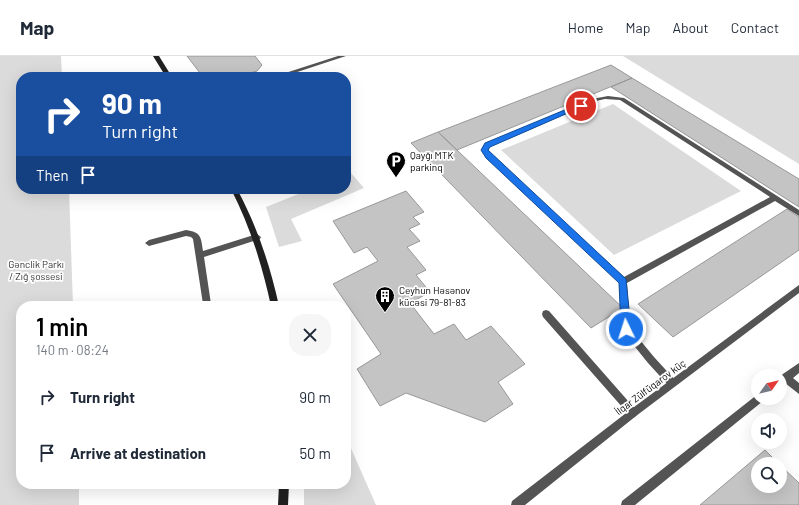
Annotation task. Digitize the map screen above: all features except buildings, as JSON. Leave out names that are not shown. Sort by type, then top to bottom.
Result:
[{"type":"main road","points":[[156,56],[166,72]]},
{"type":"main road","points":[[237,194],[246,210],[257,237],[265,262],[273,301]]},
{"type":"main road","points":[[283,505],[284,489]]},
{"type":"street","points":[[292,72],[342,56]]},
{"type":"street","points":[[672,384],[626,329],[623,281],[489,156],[484,150],[487,145],[594,100],[605,97],[615,97],[622,99],[799,213]]},
{"type":"street","points":[[623,281],[774,198]]},
{"type":"street","points":[[149,243],[186,233],[193,234],[197,238],[207,301]]},
{"type":"street","points":[[199,255],[257,237]]},
{"type":"street","name":"İlqar Zülfüqarov küç","points":[[516,505],[633,413],[799,288]]},
{"type":"street","points":[[546,314],[633,413]]},
{"type":"street","points":[[787,377],[799,367]]},
{"type":"street","points":[[787,382],[799,389]]},
{"type":"street","points":[[626,505],[751,405]]},
{"type":"green space","name":"Gənclik Parkı / Zığ şossesi","points":[[0,56],[61,56],[62,72],[16,72],[16,194],[69,194],[73,301],[16,301],[16,489],[79,489],[79,505],[0,505]]},
{"type":"green space","points":[[623,56],[799,56],[799,164]]},
{"type":"green space","points":[[613,104],[741,191],[614,255],[501,150]]},
{"type":"green space","points":[[351,173],[364,188],[351,194]]},
{"type":"green space","points":[[298,194],[350,194],[291,219],[302,241],[279,247],[266,207]]},
{"type":"green space","points":[[351,448],[376,505],[304,505],[304,489],[351,489]]},
{"type":"place","name":"Qayğı MTK parkinq","points":[[396,178]]},
{"type":"place","name":"Ceyhun Həsənov kücəsi 79-81-83","points":[[385,313]]},
{"type":"route","points":[[581,106],[487,145],[484,150],[623,281],[626,329]]}]
